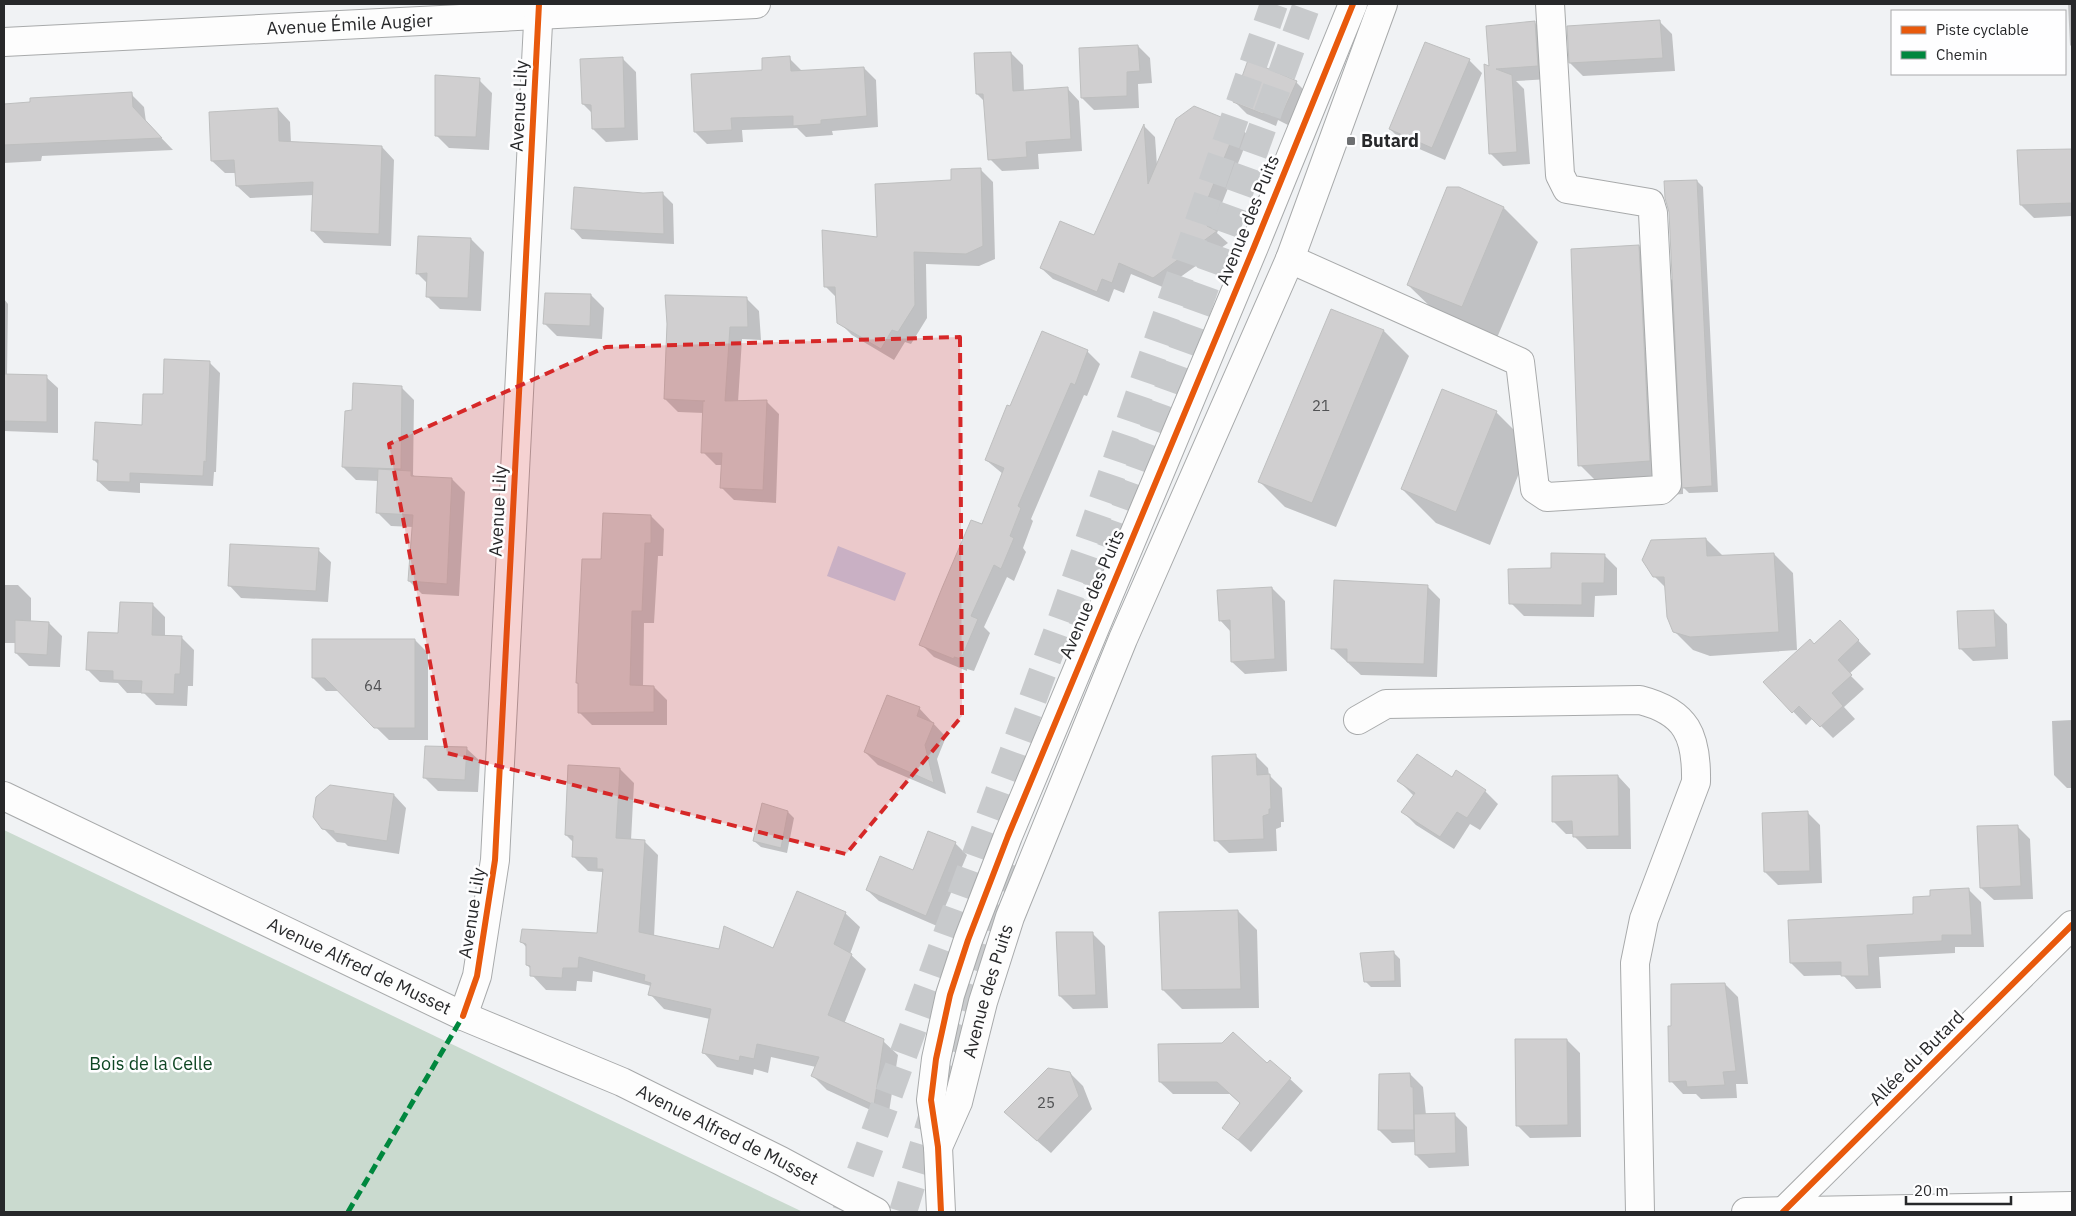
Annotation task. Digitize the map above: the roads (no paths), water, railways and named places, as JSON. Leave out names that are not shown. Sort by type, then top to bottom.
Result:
[{"type":"street","name":"Avenue Émile Augier","points":[[4,42],[538,9],[756,4]]},
{"type":"street","name":"Avenue des Puits","points":[[941,1212],[938,1147],[931,1100],[936,1060],[950,995],[968,940],[1011,827],[1247,264],[1353,4]]},
{"type":"street","name":"Avenue des Puits","points":[[938,1147],[958,1102],[983,1002],[1010,917],[1122,639],[1290,259],[1383,4]]},
{"type":"street","points":[[1290,259],[1520,362],[1535,489],[1547,497],[1661,490],[1667,484],[1653,213],[1650,203],[1567,190],[1560,175],[1550,4]]},
{"type":"street","name":"Avenue Lily","points":[[463,1016],[477,976],[495,860],[538,9]]},
{"type":"street","points":[[1358,720],[1386,704],[1640,700],[1659,705],[1682,723],[1693,740],[1697,759],[1696,782],[1644,919],[1634,963],[1640,1212]]},
{"type":"street","name":"Avenue Alfred de Musset","points":[[4,796],[463,1016],[622,1082],[781,1161],[876,1212]]},
{"type":"street","name":"Allée du Butard","points":[[1783,1212],[2072,925]]},
{"type":"street","points":[[1746,1212],[2072,1206]]},
{"type":"water","points":[[838,546],[906,573],[895,601],[827,576]]},
{"type":"tunnel","points":[[846,1212],[1063,616],[1274,4]]},
{"type":"tunnel","points":[[1082,628],[1307,4]]},
{"type":"tunnel","points":[[903,1212],[1012,858]]},
{"type":"place","name":"Butard","points":[[1351,141]]},
{"type":"park label","name":"Bois de la Celle","points":[[151,1064]]}]
